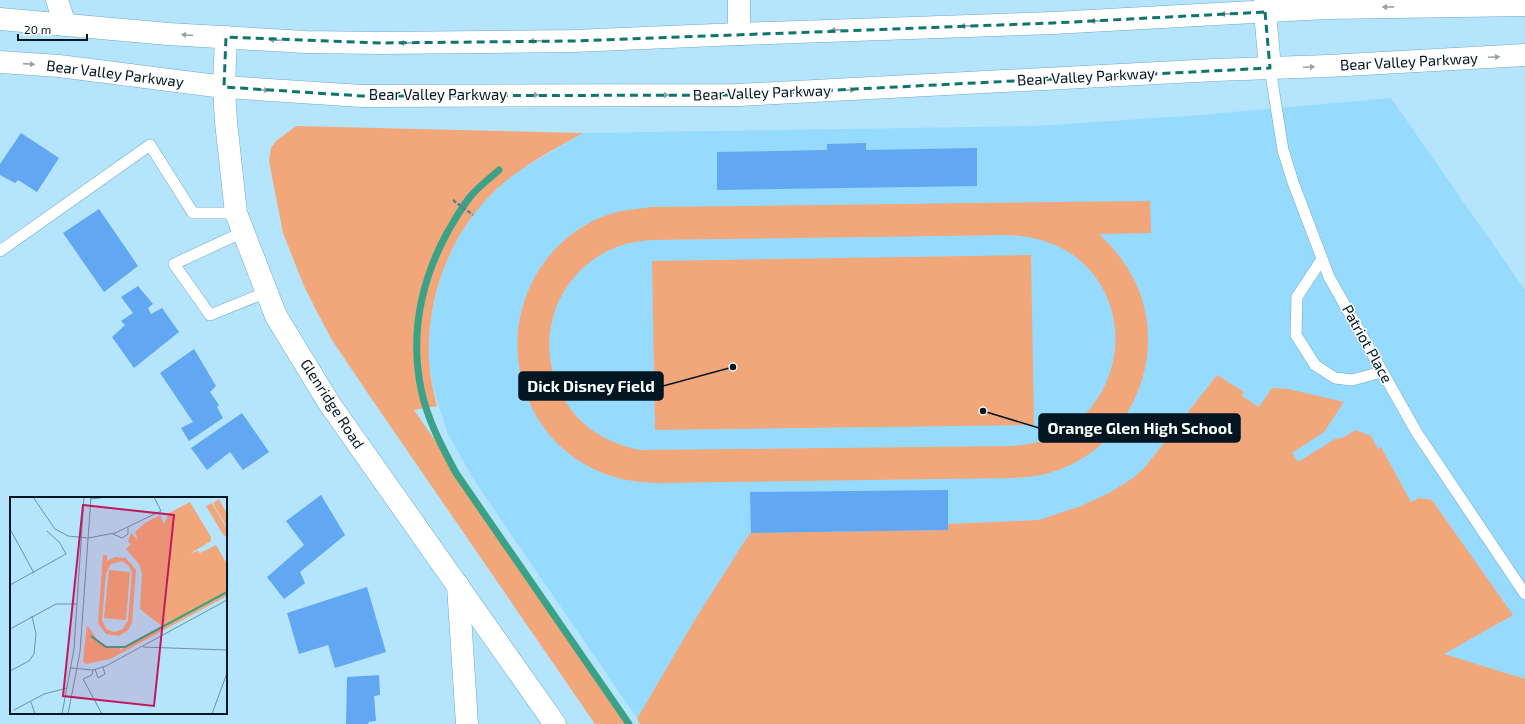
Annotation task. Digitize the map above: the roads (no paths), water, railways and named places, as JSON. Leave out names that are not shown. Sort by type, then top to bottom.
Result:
[{"type":"main road","points":[[57,0],[65,25]]},
{"type":"main road","points":[[739,0],[739,34]]},
{"type":"main road","points":[[0,19],[226,38],[305,42],[381,43],[574,41],[1053,23],[1265,6],[1326,8],[1525,5]]},
{"type":"main road","points":[[1265,6],[1270,68]]},
{"type":"main road","name":"Glenridge Road","points":[[226,38],[224,87],[226,122],[239,222],[276,316],[329,403],[556,724]]},
{"type":"main road","name":"Bear Valley Parkway","points":[[0,62],[58,66],[224,87],[362,96],[738,95],[1525,55]]},
{"type":"main road","points":[[458,585],[467,724]]},
{"type":"lane","name":"Patriot Place","points":[[1270,68],[1283,150],[1292,182],[1329,278],[1417,434],[1525,594]]},
{"type":"lane","points":[[0,251],[150,145],[193,213],[239,222]]},
{"type":"lane","points":[[239,222],[174,264],[210,315],[267,292]]},
{"type":"lane","points":[[1322,259],[1297,297],[1296,335],[1315,365],[1335,378],[1352,380],[1382,372]]},
{"type":"waterway","points":[[499,170],[470,197],[447,233],[430,271],[424,290],[417,329],[418,369],[421,389],[431,422],[456,473],[629,724]]},
{"type":"place","name":"Dick Disney Field","points":[[733,367]]},
{"type":"place","name":"Orange Glen High School","points":[[983,411]]}]
